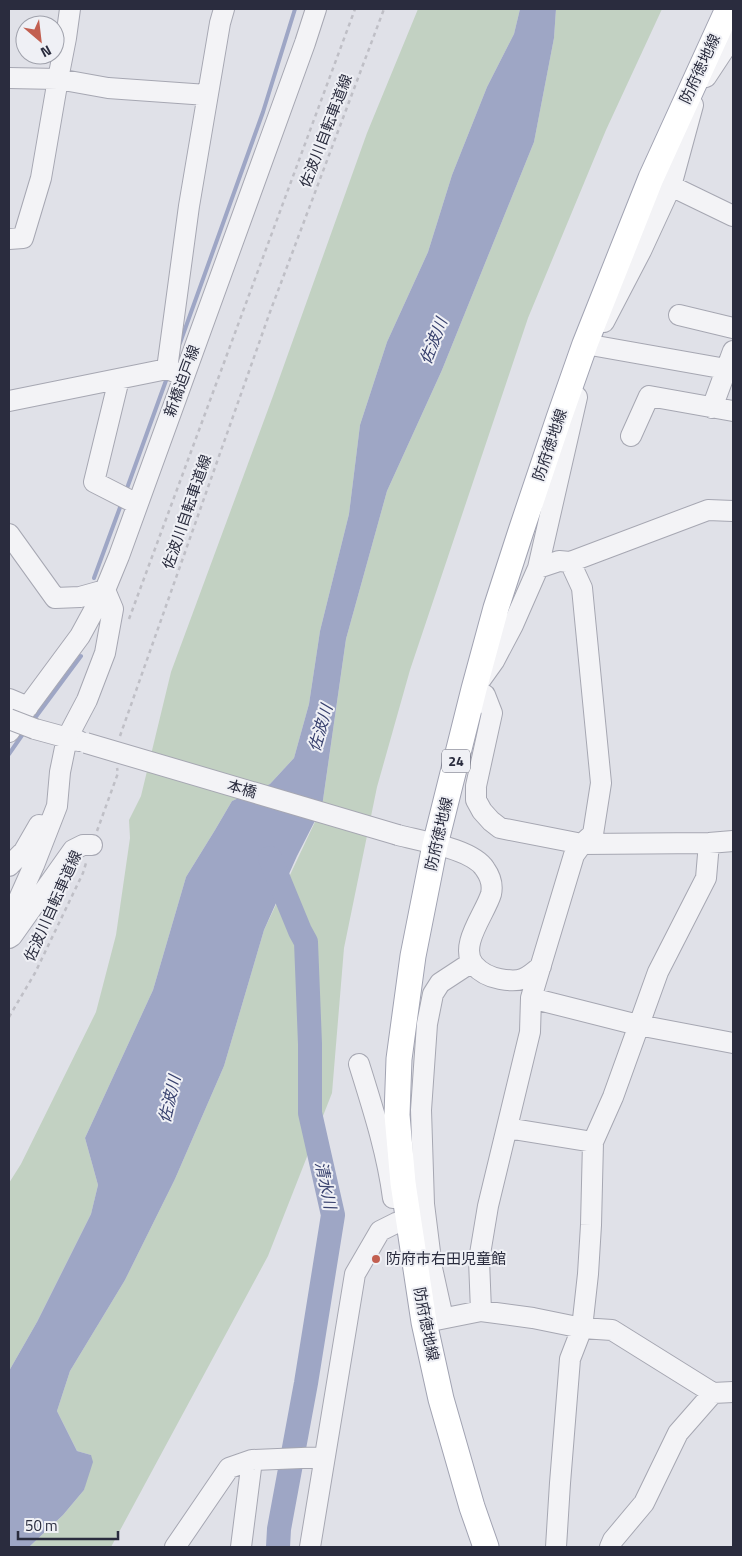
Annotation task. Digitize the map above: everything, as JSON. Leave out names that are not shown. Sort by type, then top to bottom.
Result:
[{"type":"main road","name":"防府徳地線","points":[[486,1547],[472,1507],[442,1399],[434,1320],[402,1221],[403,1183],[397,1115],[399,1059],[413,956],[435,845],[474,689],[510,565],[559,418],[591,345],[651,178],[695,88],[728,9]]},
{"type":"street","points":[[9,239],[23,238],[41,178],[70,9]]},
{"type":"street","points":[[9,401],[119,379],[176,372],[188,206],[224,9]]},
{"type":"street","name":"新橋迫戸線","points":[[9,732],[80,636],[105,590],[137,504],[176,372],[305,43],[316,9]]},
{"type":"street","points":[[733,36],[695,88],[671,186],[641,251],[591,345],[576,401],[538,568],[513,625],[494,661],[474,689],[485,695],[492,713],[476,786],[476,800],[491,822],[500,828],[582,844],[709,843],[733,841]]},
{"type":"street","points":[[9,78],[58,79],[108,88],[207,95]]},
{"type":"street","points":[[671,186],[733,216]]},
{"type":"street","points":[[679,315],[733,328]]},
{"type":"street","points":[[591,345],[730,360],[712,408]]},
{"type":"street","points":[[119,379],[94,482],[137,504]]},
{"type":"street","points":[[631,436],[649,396],[733,411]]},
{"type":"street","points":[[538,568],[559,561],[570,562],[708,510],[733,511]]},
{"type":"street","points":[[9,534],[54,598],[80,597],[105,590],[113,609],[105,653],[87,700],[67,738],[60,772],[57,806],[34,865],[9,921]]},
{"type":"street","points":[[481,1311],[479,1260],[488,1206],[530,1032],[531,998],[574,855],[593,834],[601,783],[582,588],[570,562]]},
{"type":"street","points":[[87,700],[97,693],[107,681]]},
{"type":"street","points":[[9,699],[28,707]]},
{"type":"street","name":"本橋","points":[[9,718],[35,729],[398,835],[458,850],[473,858],[484,867],[492,880],[491,893],[468,949],[472,962]]},
{"type":"street","points":[[9,866],[24,851],[38,826],[60,772]]},
{"type":"street","points":[[556,1547],[570,1359],[582,1328],[591,1226],[593,1142],[613,1097],[658,972],[706,878],[709,843]]},
{"type":"street","points":[[9,938],[73,850],[83,844],[92,845]]},
{"type":"street","points":[[541,966],[519,981],[494,978],[480,972],[472,962],[440,983],[433,994],[428,1024],[421,1110],[424,1204],[432,1268],[434,1320],[481,1311],[533,1318],[582,1328],[612,1330],[713,1393],[733,1392]]},
{"type":"street","points":[[531,998],[638,1025],[733,1043]]},
{"type":"street","points":[[310,1547],[355,1274],[380,1231],[402,1221],[379,1129],[359,1064]]},
{"type":"street","points":[[507,1128],[593,1142]]},
{"type":"street","points":[[610,1547],[613,1540],[644,1503],[678,1433],[713,1393]]},
{"type":"street","points":[[175,1547],[230,1468],[257,1460],[325,1457]]},
{"type":"street","points":[[241,1547],[257,1460]]},
{"type":"path","points":[[128,622],[355,9]]},
{"type":"path","name":"佐波川自転車道線","points":[[119,742],[270,312],[384,9]]},
{"type":"path","name":"佐波川自転車道線","points":[[9,1017],[39,964],[83,873],[118,772],[117,765]]},
{"type":"green space","points":[[418,9],[520,9],[514,34],[487,87],[452,175],[428,252],[387,342],[360,425],[349,514],[320,631],[309,704],[294,758],[270,784],[232,801],[186,877],[153,990],[85,1138],[98,1185],[91,1214],[37,1322],[9,1371],[9,1183],[21,1164],[96,1012],[116,935],[130,838],[129,820],[141,796],[171,672],[273,396],[367,133]]},
{"type":"green space","points":[[556,9],[662,9],[606,130],[528,318],[410,670],[377,787],[344,948],[332,1093],[268,1256],[111,1547],[29,1547],[63,1515],[84,1490],[91,1455],[77,1451],[57,1411],[70,1371],[125,1280],[175,1179],[224,1066],[264,930],[322,807],[346,639],[387,491],[442,370],[534,142],[554,38]]},
{"type":"water","name":"佐波川","points":[[520,9],[556,9],[554,38],[534,142],[442,370],[387,491],[346,639],[322,807],[297,856],[264,930],[224,1066],[175,1179],[125,1280],[70,1371],[57,1411],[77,1451],[91,1455],[93,1462],[84,1490],[63,1515],[29,1547],[9,1547],[9,1371],[37,1322],[91,1214],[98,1185],[85,1138],[153,990],[186,877],[232,801],[270,784],[294,758],[309,704],[320,631],[349,514],[360,425],[387,342],[428,252],[452,175],[487,87],[514,34]]},
{"type":"waterway","points":[[180,343],[263,112],[295,9]]},
{"type":"waterway","points":[[126,491],[168,375]]},
{"type":"waterway","points":[[94,578],[122,502]]},
{"type":"waterway","points":[[32,722],[81,656]]},
{"type":"waterway","points":[[9,754],[25,731]]},
{"type":"waterway","name":"清水川","points":[[270,858],[306,942],[310,1044],[310,1113],[333,1215],[306,1383],[279,1529],[278,1547]]},
{"type":"place","name":"防府市右田児童館","points":[[376,1259]]}]
